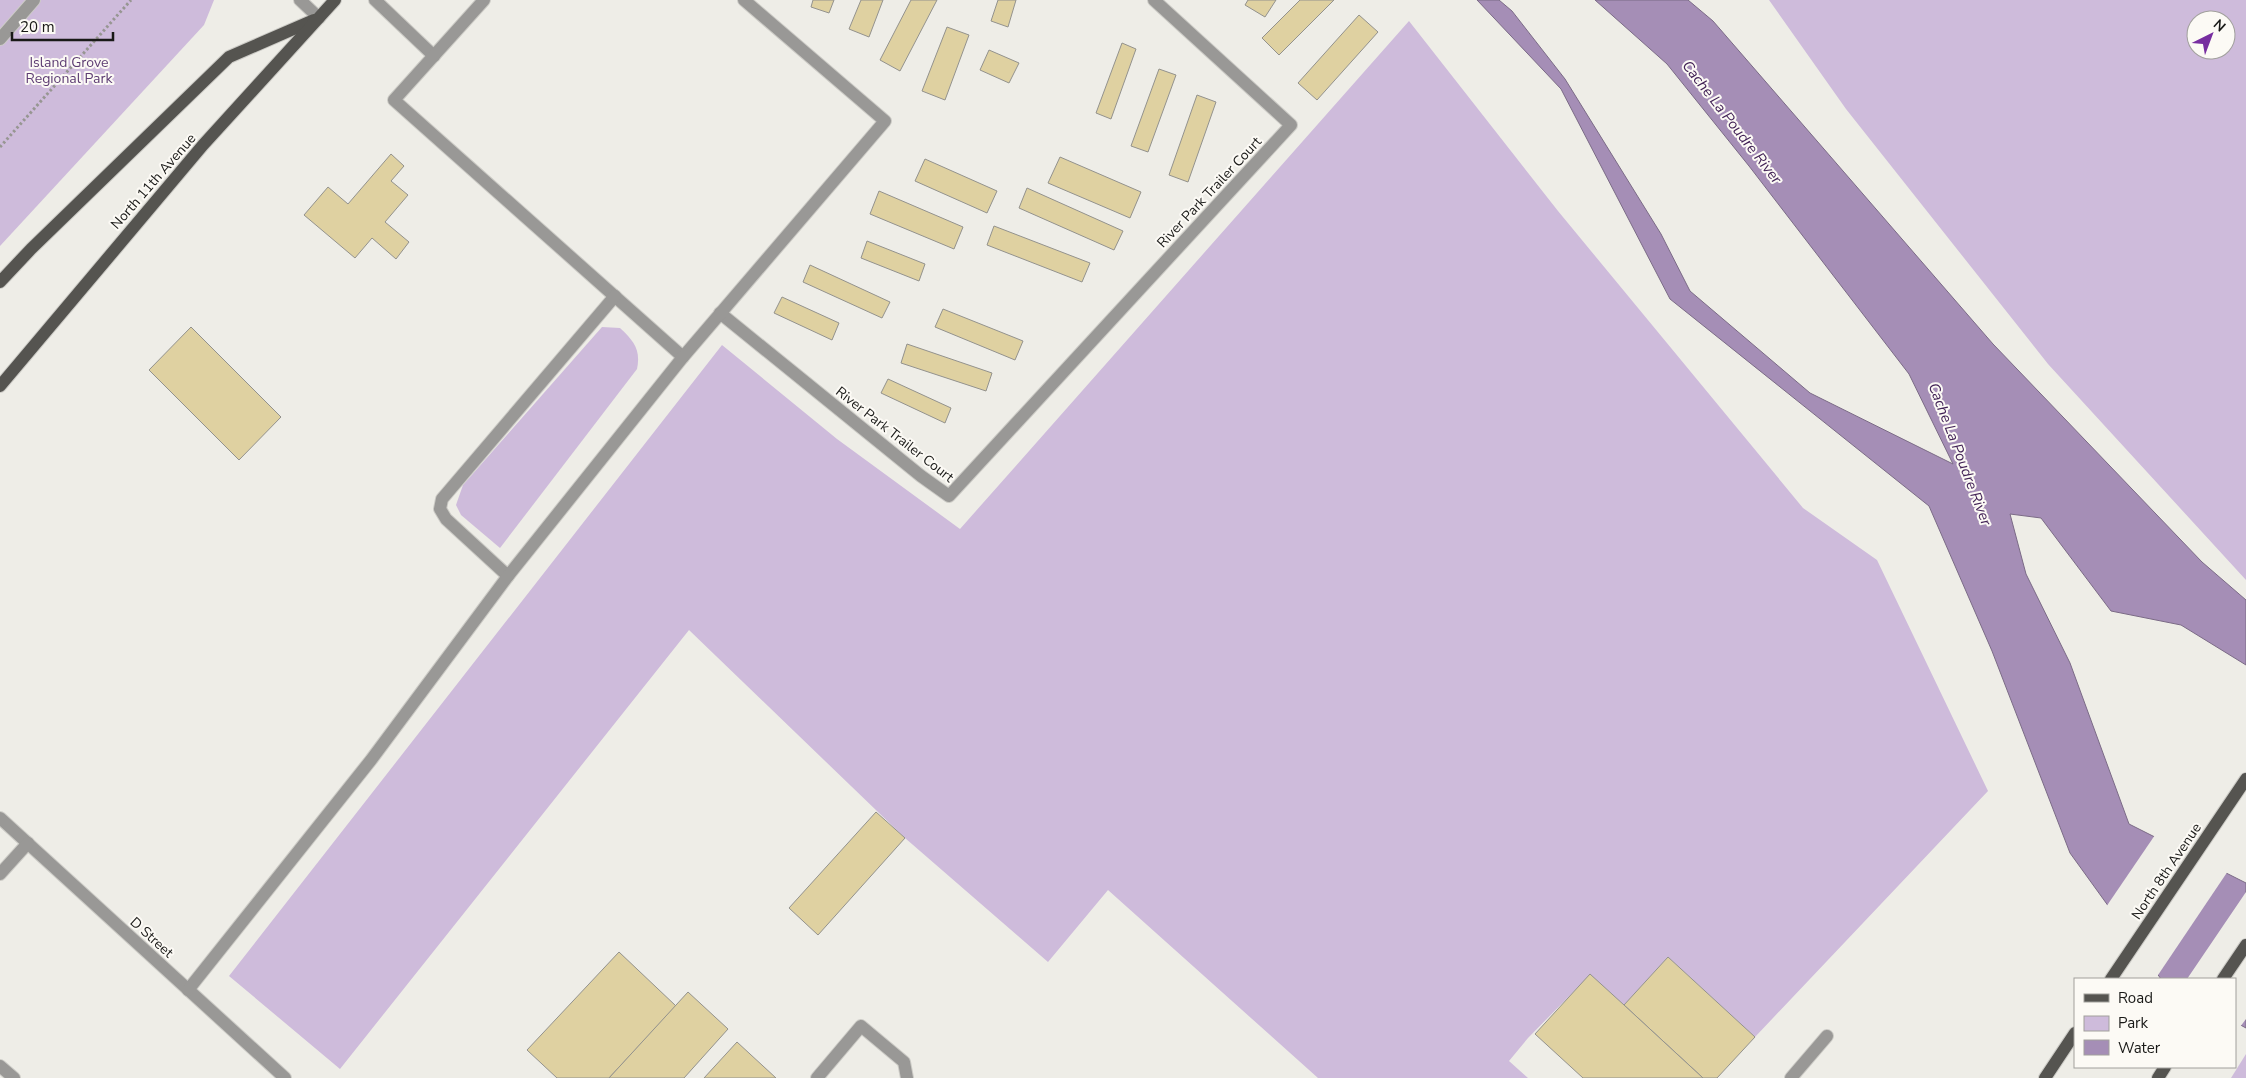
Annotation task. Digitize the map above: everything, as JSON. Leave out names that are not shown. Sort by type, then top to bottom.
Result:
[{"type":"main road","name":"North 11th Avenue","points":[[0,386],[198,151],[335,0]]},
{"type":"main road","points":[[0,282],[31,249],[229,57],[319,18]]},
{"type":"main road","name":"North 8th Avenue","points":[[2112,978],[2246,779]]},
{"type":"main road","points":[[2224,978],[2246,945]]},
{"type":"main road","points":[[2045,1078],[2074,1035]]},
{"type":"street","points":[[0,39],[34,0]]},
{"type":"street","points":[[300,0],[319,18]]},
{"type":"street","points":[[375,0],[434,56]]},
{"type":"street","points":[[484,0],[394,100],[683,357]]},
{"type":"street","points":[[188,990],[371,760],[508,576],[683,357],[885,121],[744,0]]},
{"type":"street","name":"River Park Trailer Court","points":[[720,313],[921,476],[949,496],[1291,125],[1154,0]]},
{"type":"street","points":[[508,576],[446,519],[440,509],[442,499],[615,296]]},
{"type":"street","name":"D Street","points":[[0,818],[285,1078]]},
{"type":"street","points":[[0,874],[28,843]]},
{"type":"street","points":[[817,1078],[861,1026],[904,1062],[907,1078]]},
{"type":"street","points":[[1790,1078],[1827,1036]]},
{"type":"street","points":[[0,1066],[14,1078]]},
{"type":"path","points":[[0,148],[131,0]]},
{"type":"green space","name":"Island Grove Regional Park","points":[[0,0],[214,0],[204,25],[0,246]]},
{"type":"green space","points":[[1769,0],[2246,0],[2246,580],[2048,364],[1846,109]]},
{"type":"green space","points":[[1409,21],[1558,211],[1803,508],[1877,560],[1988,791],[1755,1037],[1668,957],[1624,1005],[1590,975],[1528,1038],[1509,1061],[1528,1078],[1318,1078],[1108,890],[1048,962],[905,838],[689,630],[340,1069],[229,976],[722,345],[837,439],[960,529]]},
{"type":"green space","points":[[602,327],[620,328],[629,337],[637,351],[637,369],[500,548],[461,515],[456,505],[463,485]]},
{"type":"green space","points":[[2246,1054],[2246,1078],[2231,1078]]},
{"type":"water","name":"Cache La Poudre River","points":[[1477,0],[1499,0],[1512,11],[1565,79],[1661,234],[1690,291],[1810,393],[1953,464],[1909,374],[1749,166],[1667,64],[1595,0],[1688,0],[1713,21],[1993,344],[2202,562],[2246,600],[2246,665],[2181,625],[2111,611],[2041,518],[2010,514],[2026,574],[2070,663],[2129,824],[2246,883],[2246,1028],[2236,1023],[2236,978],[2160,978],[2070,853],[1992,651],[1929,506],[1670,299],[1561,89]]},
{"type":"pier","points":[[2155,835],[2228,871],[2156,978],[2106,907]]},
{"type":"pier","points":[[2246,892],[2246,1019],[2240,1027],[2236,1025],[2236,978],[2188,978]]},
{"type":"building","points":[[813,0],[834,0],[829,13],[811,7]]},
{"type":"building","points":[[861,0],[883,0],[869,37],[849,29]]},
{"type":"building","points":[[911,0],[937,0],[900,71],[880,60]]},
{"type":"building","points":[[998,0],[1016,0],[1008,27],[991,21]]},
{"type":"building","points":[[1248,0],[1276,0],[1265,17],[1245,5]]},
{"type":"building","points":[[1300,0],[1334,0],[1279,55],[1262,38]]},
{"type":"building","points":[[1359,15],[1378,32],[1317,100],[1298,83]]},
{"type":"building","points":[[947,27],[969,35],[945,100],[922,91]]},
{"type":"building","points":[[1122,43],[1136,49],[1111,119],[1096,113]]},
{"type":"building","points":[[989,50],[1019,63],[1009,83],[980,70]]},
{"type":"building","points":[[1159,69],[1176,75],[1148,152],[1131,146]]},
{"type":"building","points":[[1197,95],[1216,102],[1188,182],[1169,175]]},
{"type":"building","points":[[391,154],[404,166],[391,181],[408,195],[385,222],[409,242],[396,259],[372,238],[355,258],[304,215],[328,187],[348,204]]},
{"type":"building","points":[[1060,157],[1141,192],[1130,218],[1048,183]]},
{"type":"building","points":[[925,159],[997,191],[987,213],[915,181]]},
{"type":"building","points":[[1027,188],[1123,231],[1114,250],[1019,208]]},
{"type":"building","points":[[879,191],[963,227],[954,249],[870,214]]},
{"type":"building","points":[[994,226],[1090,263],[1082,282],[987,245]]},
{"type":"building","points":[[867,241],[925,264],[919,281],[861,258]]},
{"type":"building","points":[[810,265],[890,302],[882,318],[803,282]]},
{"type":"building","points":[[782,297],[839,323],[832,340],[774,313]]},
{"type":"building","points":[[943,309],[1023,341],[1015,360],[935,327]]},
{"type":"building","points":[[191,327],[281,417],[239,460],[149,370]]},
{"type":"building","points":[[907,344],[992,373],[986,391],[901,363]]},
{"type":"building","points":[[888,379],[951,408],[945,423],[881,393]]},
{"type":"building","points":[[876,812],[905,838],[818,935],[789,908]]},
{"type":"building","points":[[619,952],[676,1006],[609,1078],[557,1078],[527,1050]]},
{"type":"building","points":[[1668,957],[1755,1037],[1717,1078],[1703,1078],[1624,1005]]},
{"type":"building","points":[[1590,974],[1703,1078],[1583,1078],[1535,1034]]},
{"type":"building","points":[[688,992],[728,1029],[684,1078],[609,1078]]},
{"type":"building","points":[[737,1042],[776,1078],[704,1078]]}]
